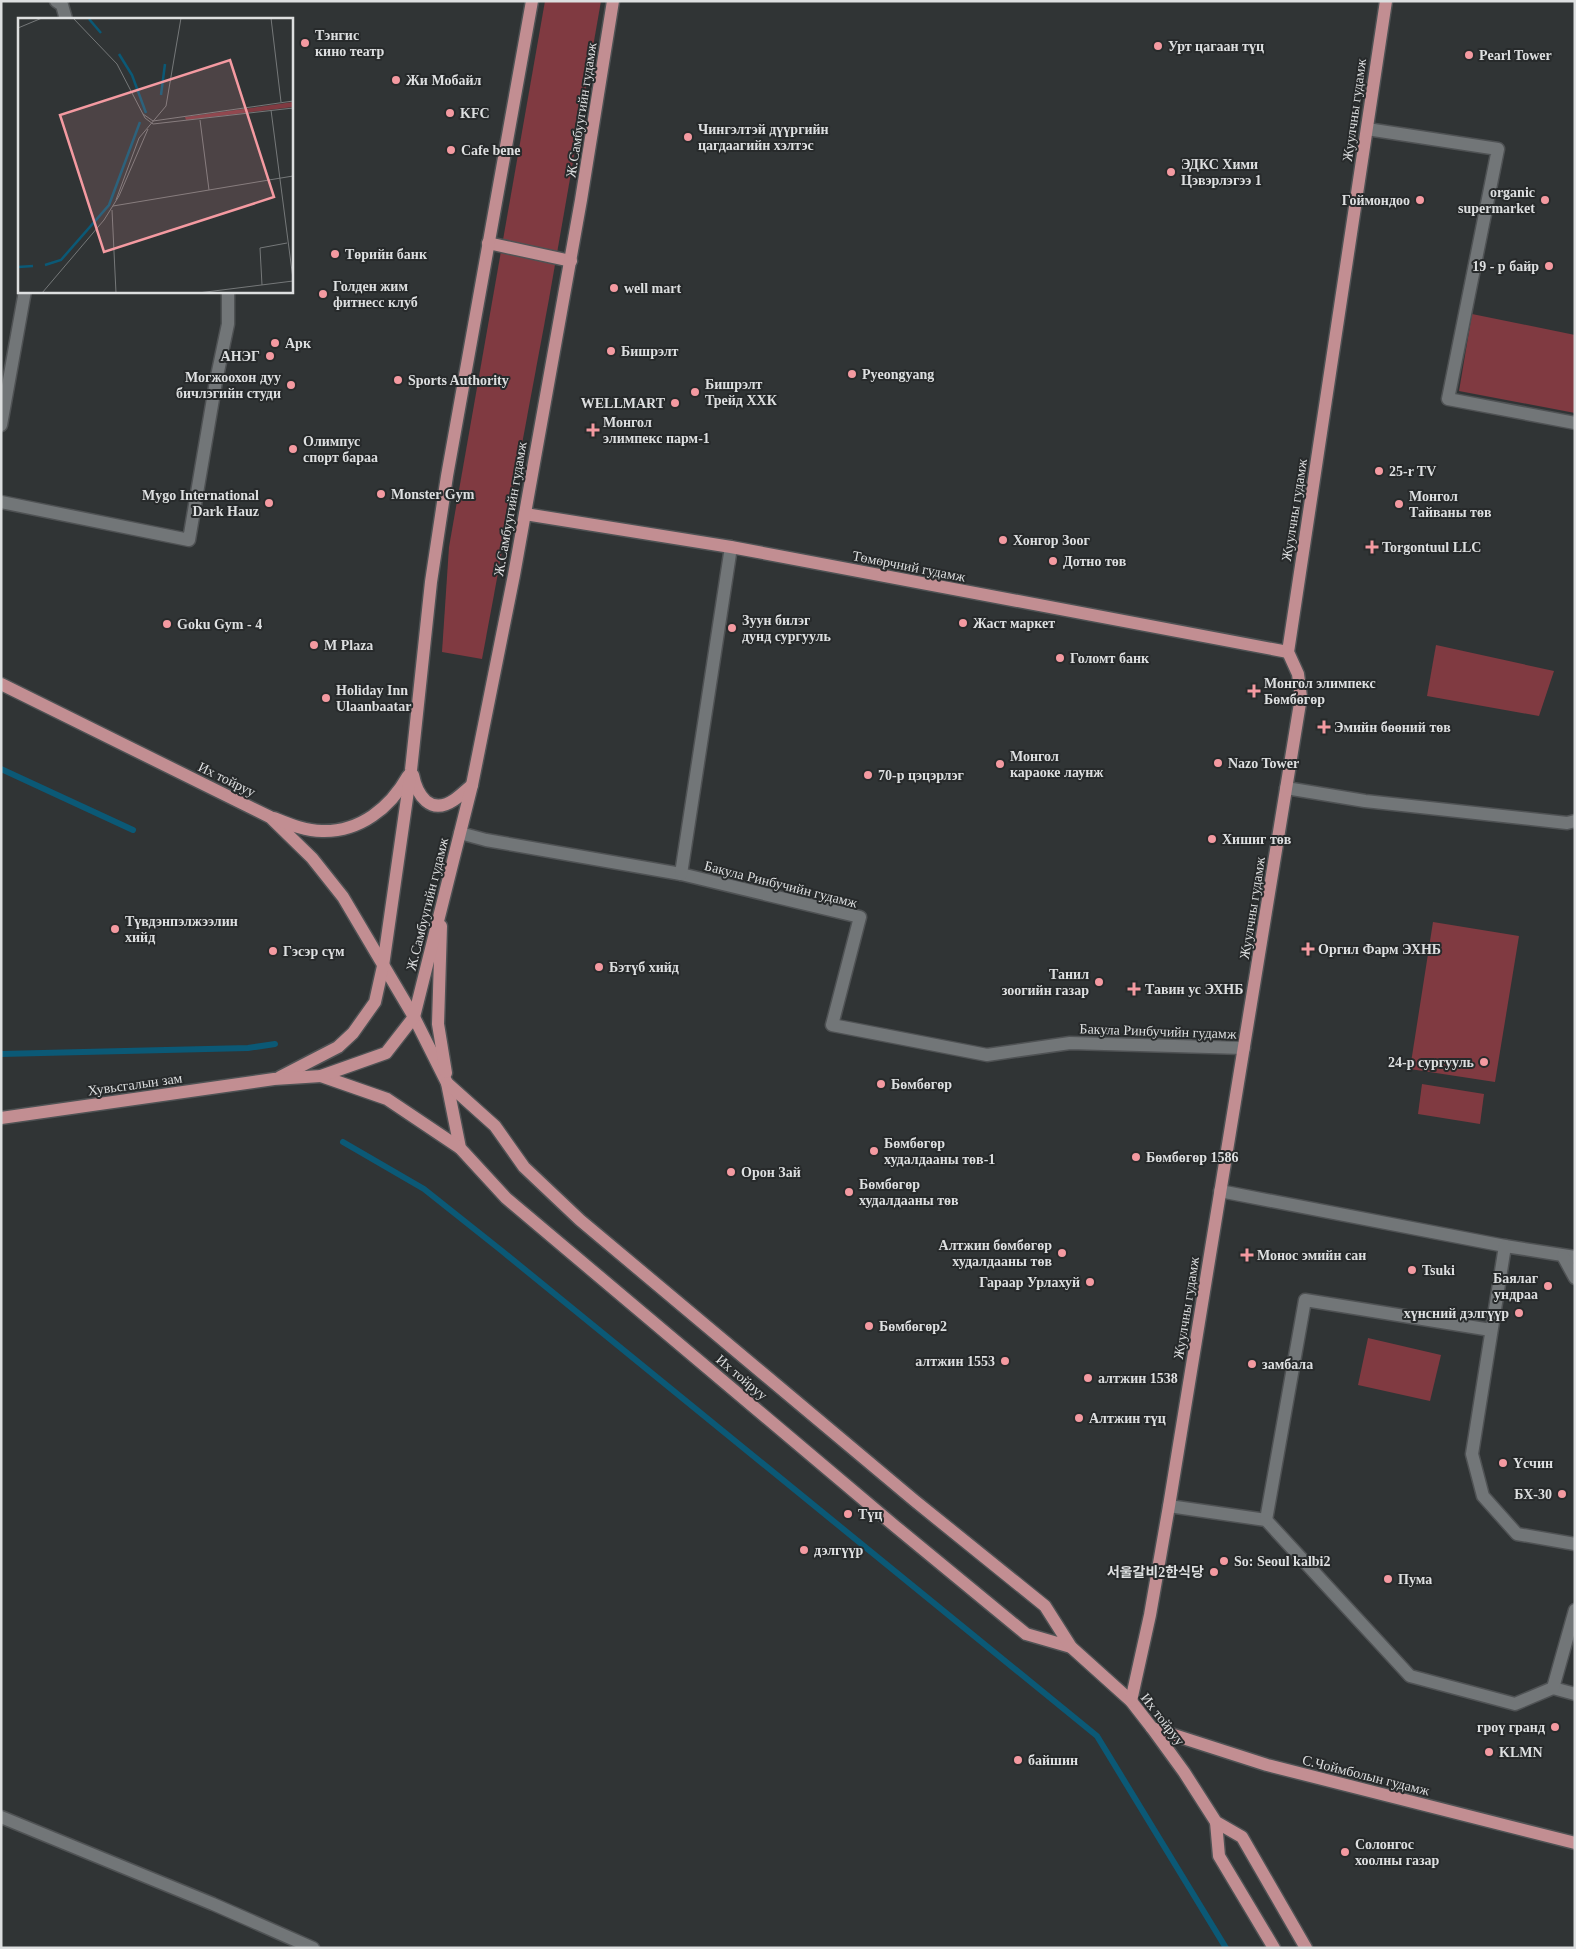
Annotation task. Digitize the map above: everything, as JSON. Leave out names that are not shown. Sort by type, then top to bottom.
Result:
[{"type":"main road","name":"Ж.Самбуугийн гудамж","points":[[274,1080],[338,1047],[353,1033],[375,1002],[383,966],[412,770],[430,582],[447,476],[532,1]]},
{"type":"main road","name":"Ж.Самбуугийн гудамж","points":[[414,1017],[472,785],[525,514],[571,261],[614,1]]},
{"type":"main road","name":"Жуулчны гудамж","points":[[1131,1701],[1150,1614],[1169,1506],[1301,697],[1298,674],[1288,652],[1386,1]]},
{"type":"main road","points":[[488,243],[571,261]]},
{"type":"main road","name":"Төмөрчний гудамж","points":[[525,514],[731,547],[1288,652]]},
{"type":"main road","name":"Их тойруу","points":[[1,684],[270,817],[312,858],[343,897],[414,1017],[447,1083],[460,1148],[506,1198],[896,1528],[1026,1634],[1071,1647]]},
{"type":"main road","points":[[412,770],[418,792],[423,800],[433,804],[441,805],[452,802],[472,785]]},
{"type":"main road","points":[[270,817],[302,828],[322,831],[340,829],[357,824],[373,817],[385,807],[401,788],[412,770]]},
{"type":"main road","points":[[441,904],[438,1024],[447,1083]]},
{"type":"main road","points":[[321,1076],[386,1053],[414,1017]]},
{"type":"main road","points":[[321,1076],[387,1099],[460,1148]]},
{"type":"main road","name":"Хувьсгалын зам","points":[[1,1118],[274,1080],[321,1076]]},
{"type":"main road","name":"Их тойруу","points":[[447,1083],[495,1126],[524,1166],[580,1220],[915,1501],[1045,1606],[1071,1647],[1131,1701],[1184,1772],[1216,1822],[1242,1837],[1306,1948]]},
{"type":"main road","name":"С.Чоймболын гудамж","points":[[1152,1728],[1267,1765],[1575,1843]]},
{"type":"main road","name":"Их тойруу","points":[[1216,1822],[1219,1856],[1274,1948]]},
{"type":"street","points":[[56,1],[62,5],[66,18]]},
{"type":"street","points":[[1367,129],[1498,149],[1448,399],[1575,424]]},
{"type":"street","points":[[1,424],[25,292]]},
{"type":"street","points":[[1,502],[189,540],[216,381],[228,324],[228,293]]},
{"type":"street","points":[[460,832],[486,840],[680,874],[731,547]]},
{"type":"street","points":[[1286,788],[1402,805],[1566,823],[1575,821]]},
{"type":"street","name":"Бакула Ринбучийн гудамж","points":[[680,874],[860,918],[832,1025],[987,1054],[1070,1043],[1244,1048]]},
{"type":"street","points":[[1220,1190],[1505,1246],[1569,1256],[1575,1278]]},
{"type":"street","points":[[1505,1246],[1472,1454],[1484,1496],[1517,1534],[1575,1544]]},
{"type":"street","points":[[1266,1520],[1305,1300],[1491,1330]]},
{"type":"street","points":[[1169,1506],[1266,1520],[1410,1676],[1515,1704],[1553,1688],[1575,1694]]},
{"type":"street","points":[[1553,1688],[1574,1615]]},
{"type":"street","points":[[1,1817],[213,1904],[313,1948]]},
{"type":"shaded area","points":[[545,1],[601,1],[549,299],[482,659],[442,652],[449,547]]},
{"type":"shaded area","points":[[1472,314],[1575,335],[1575,413],[1459,391]]},
{"type":"shaded area","points":[[1436,645],[1554,671],[1539,716],[1427,696]]},
{"type":"shaded area","points":[[1433,922],[1519,936],[1495,1082],[1410,1069]]},
{"type":"shaded area","points":[[1422,1084],[1484,1094],[1480,1124],[1418,1114]]},
{"type":"shaded area","points":[[1368,1338],[1441,1355],[1430,1401],[1358,1385]]},
{"type":"waterway","points":[[1,769],[133,830]]},
{"type":"waterway","points":[[1,1054],[248,1048],[275,1044]]},
{"type":"waterway","points":[[343,1142],[424,1189],[1097,1736],[1226,1948]]},
{"type":"place","name":"Тэнгис кино театр","points":[[305,43]]},
{"type":"place","name":"Урт цагаан түц","points":[[1158,46]]},
{"type":"place","name":"Pearl Tower","points":[[1469,55]]},
{"type":"place","name":"Жи Мобайл","points":[[396,80]]},
{"type":"place","name":"KFC","points":[[450,113]]},
{"type":"place","name":"Чингэлтэй дүүргийн цагдаагийн хэлтэс","points":[[688,137]]},
{"type":"place","name":"Cafe bene","points":[[451,150]]},
{"type":"place","name":"ЭДКС Хими Цэвэрлэгээ 1","points":[[1171,172]]},
{"type":"place","name":"Гоймондоо","points":[[1420,200]]},
{"type":"place","name":"organic supermarket","points":[[1545,200]]},
{"type":"place","name":"Төрийн банк","points":[[335,254]]},
{"type":"place","name":"19 - р байр","points":[[1549,266]]},
{"type":"place","name":"well mart","points":[[614,288]]},
{"type":"place","name":"Голден жим фитнесс клуб","points":[[323,294]]},
{"type":"place","name":"Арк","points":[[275,343]]},
{"type":"place","name":"Бишрэлт","points":[[611,351]]},
{"type":"place","name":"АНЭГ","points":[[270,356]]},
{"type":"place","name":"Pyeongyang","points":[[852,374]]},
{"type":"place","name":"Sports Authority","points":[[398,380]]},
{"type":"place","name":"Могжоохон дуу бичлэгийн студи","points":[[291,385]]},
{"type":"place","name":"Бишрэлт Трейд ХХК","points":[[695,392]]},
{"type":"place","name":"WELLMART","points":[[675,403]]},
{"type":"place","name":"Монгол элимпекс парм-1","points":[[593,430]]},
{"type":"place","name":"Олимпус спорт бараа","points":[[293,449]]},
{"type":"place","name":"25-r TV","points":[[1379,471]]},
{"type":"place","name":"Monster Gym","points":[[381,494]]},
{"type":"place","name":"Mygo International Dark Hauz","points":[[269,503]]},
{"type":"place","name":"Монгол Тайваны төв","points":[[1399,504]]},
{"type":"place","name":"Хонгор Зоог","points":[[1003,540]]},
{"type":"place","name":"Torgontuul LLC","points":[[1372,547]]},
{"type":"place","name":"Дотно төв","points":[[1053,561]]},
{"type":"place","name":"Жаст маркет","points":[[963,623]]},
{"type":"place","name":"Goku Gym - 4","points":[[167,624]]},
{"type":"place","name":"Зуун билэг дунд сургууль","points":[[732,628]]},
{"type":"place","name":"M Plaza","points":[[314,645]]},
{"type":"place","name":"Голомт банк","points":[[1060,658]]},
{"type":"place","name":"Монгол элимпекс Бөмбөгөр","points":[[1254,691]]},
{"type":"place","name":"Holiday Inn Ulaanbaatar","points":[[326,698]]},
{"type":"place","name":"Эмийн бөөний төв","points":[[1324,727]]},
{"type":"place","name":"Nazo Tower","points":[[1218,763]]},
{"type":"place","name":"Монгол караоке лаунж","points":[[1000,764]]},
{"type":"place","name":"70-р цэцэрлэг","points":[[868,775]]},
{"type":"place","name":"Хишиг төв","points":[[1212,839]]},
{"type":"place","name":"Түвдэнпэлжээлин хийд","points":[[115,929]]},
{"type":"place","name":"Оргил Фарм ЭХНБ","points":[[1308,949]]},
{"type":"place","name":"Гэсэр сүм","points":[[273,951]]},
{"type":"place","name":"Бэтүб хийд","points":[[599,967]]},
{"type":"place","name":"Танил зоогийн газар","points":[[1099,982]]},
{"type":"place","name":"Тавин ус ЭХНБ","points":[[1134,989]]},
{"type":"place","name":"24-р сургууль","points":[[1484,1062]]},
{"type":"place","name":"Бөмбөгөр","points":[[881,1084]]},
{"type":"place","name":"Бөмбөгөр худалдааны төв-1","points":[[874,1151]]},
{"type":"place","name":"Бөмбөгөр 1586","points":[[1136,1157]]},
{"type":"place","name":"Орон Зай","points":[[731,1172]]},
{"type":"place","name":"Бөмбөгөр худалдааны төв","points":[[849,1192]]},
{"type":"place","name":"Алтжин бөмбөгөр худалдааны төв","points":[[1062,1253]]},
{"type":"place","name":"Монос эмийн сан","points":[[1247,1255]]},
{"type":"place","name":"Tsuki","points":[[1412,1270]]},
{"type":"place","name":"Гараар Урлахуй","points":[[1090,1282]]},
{"type":"place","name":"Баялаг ундраа","points":[[1548,1286]]},
{"type":"place","name":"хүнсний дэлгүүр","points":[[1519,1313]]},
{"type":"place","name":"Бөмбөгөр2","points":[[869,1326]]},
{"type":"place","name":"алтжин 1553","points":[[1005,1361]]},
{"type":"place","name":"замбала","points":[[1252,1364]]},
{"type":"place","name":"алтжин 1538","points":[[1088,1378]]},
{"type":"place","name":"Алтжин түц","points":[[1079,1418]]},
{"type":"place","name":"Үсчин","points":[[1503,1463]]},
{"type":"place","name":"БХ-30","points":[[1562,1494]]},
{"type":"place","name":"Түц","points":[[848,1514]]},
{"type":"place","name":"дэлгүүр","points":[[804,1550]]},
{"type":"place","name":"So: Seoul kalbi2","points":[[1224,1561]]},
{"type":"place","name":"서울갈비2한식당","points":[[1214,1572]]},
{"type":"place","name":"Пума","points":[[1388,1579]]},
{"type":"place","name":"гроү гранд","points":[[1555,1727]]},
{"type":"place","name":"KLMN","points":[[1489,1752]]},
{"type":"place","name":"байшин","points":[[1018,1760]]},
{"type":"place","name":"Солонгос хоолны газар","points":[[1345,1852]]}]
